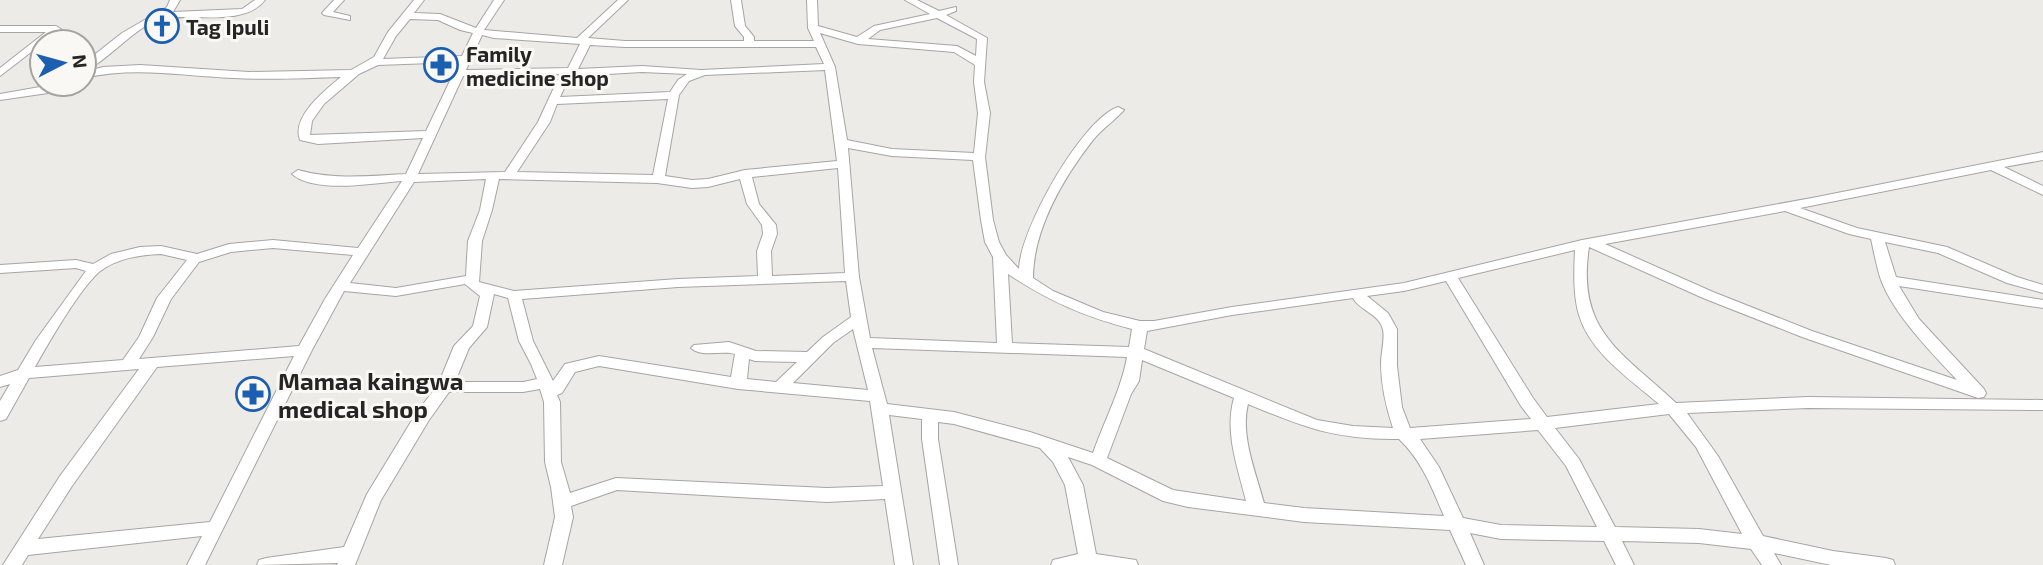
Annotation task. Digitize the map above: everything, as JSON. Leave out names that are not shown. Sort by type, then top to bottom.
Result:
[{"type":"street","points":[[98,59],[126,35],[174,7],[175,0]]},
{"type":"street","points":[[162,15],[244,12],[260,0]]},
{"type":"street","points":[[339,0],[327,13],[347,18]]},
{"type":"street","points":[[375,62],[393,32],[411,16],[419,0]]},
{"type":"street","points":[[196,565],[304,350],[410,177],[478,32],[499,0]]},
{"type":"street","points":[[474,283],[475,241],[500,176],[527,150],[562,81],[571,72],[583,40],[623,0]]},
{"type":"street","points":[[736,0],[740,26],[749,37],[749,43]]},
{"type":"street","points":[[813,0],[813,28],[830,67],[844,164],[852,276],[863,343],[878,402],[904,565]]},
{"type":"street","points":[[910,0],[982,38],[979,82],[984,113],[979,156],[987,220],[1000,257],[1005,348]]},
{"type":"street","points":[[858,41],[877,28],[938,15],[953,9]]},
{"type":"street","points":[[411,16],[440,17],[478,32],[625,44],[819,44]]},
{"type":"street","points":[[813,28],[858,41],[957,49],[981,64]]},
{"type":"street","points":[[0,29],[56,29],[0,73]]},
{"type":"street","points":[[431,134],[318,140],[304,138],[302,132],[306,121],[318,105],[353,73],[375,62],[571,72],[642,69],[705,72],[830,67]]},
{"type":"street","points":[[0,64],[14,63]]},
{"type":"street","points":[[98,72],[148,69],[234,75],[353,73]]},
{"type":"street","points":[[658,180],[674,95],[679,83],[686,77],[705,72]]},
{"type":"street","points":[[0,97],[28,92]]},
{"type":"street","points":[[554,101],[674,95]]},
{"type":"street","points":[[1026,279],[1023,266],[1043,208],[1096,130],[1118,110]]},
{"type":"street","points":[[841,142],[859,149],[979,156]]},
{"type":"street","points":[[1000,257],[1013,271],[1048,294],[1122,323],[1154,326],[1404,287],[1587,243],[2043,156]]},
{"type":"street","points":[[298,174],[311,179],[337,180],[500,176],[708,183],[745,174],[844,164]]},
{"type":"street","points":[[1990,165],[2043,191]]},
{"type":"street","points":[[745,174],[752,204],[769,225],[770,234],[764,251],[765,280]]},
{"type":"street","points":[[1774,208],[1796,210],[1840,228],[1942,250],[2012,280],[2043,289]]},
{"type":"street","points":[[1877,237],[1888,280],[1913,324],[1983,398]]},
{"type":"street","points":[[1587,243],[1807,334],[1983,398]]},
{"type":"street","points":[[1587,243],[1581,262],[1588,322],[1615,355],[1691,428],[1703,445],[1755,542],[1772,565]]},
{"type":"street","points":[[0,415],[41,342],[95,269],[116,257],[140,251],[170,251],[195,258],[229,248],[273,244],[363,252]]},
{"type":"street","points":[[128,364],[146,337],[164,298],[195,258]]},
{"type":"street","points":[[0,269],[76,264],[95,269]]},
{"type":"street","points":[[341,286],[396,292],[474,283],[514,295],[678,283],[852,276]]},
{"type":"street","points":[[1450,276],[1527,402],[1546,425],[1586,485],[1608,535],[1625,565]]},
{"type":"street","points":[[1888,280],[2043,304]]},
{"type":"street","points":[[265,565],[348,559],[373,499],[417,426],[445,387],[462,346],[476,333],[483,321],[487,295],[474,283]]},
{"type":"street","points":[[1359,292],[1361,300],[1383,316],[1390,329],[1389,366],[1394,407],[1404,434],[1419,449],[1430,467],[1475,565]]},
{"type":"street","points":[[514,295],[526,341],[548,388],[553,462],[563,502],[563,531],[553,565]]},
{"type":"street","points":[[781,386],[828,340],[859,318]]},
{"type":"street","points":[[1098,461],[1123,393],[1131,381],[1140,326]]},
{"type":"street","points":[[863,343],[1137,352],[1162,365],[1328,429],[1404,434],[1546,425],[1670,408],[1983,398],[2043,405]]},
{"type":"street","points":[[699,348],[729,347],[755,356],[811,357]]},
{"type":"street","points":[[0,382],[25,373],[153,360],[304,350]]},
{"type":"street","points":[[738,384],[743,352]]},
{"type":"street","points":[[12,565],[66,481],[153,360]]},
{"type":"street","points":[[445,387],[556,389],[570,368],[599,361],[738,384],[781,386],[954,418],[1030,438],[1098,461],[1169,496],[1257,510],[1458,524],[1501,532],[1686,536],[1755,542],[1833,558],[1886,565]]},
{"type":"street","points":[[1243,395],[1238,412],[1240,443],[1257,510]]},
{"type":"street","points":[[930,414],[930,439],[949,565]]},
{"type":"street","points":[[1030,438],[1053,451],[1067,466],[1077,496],[1089,563]]},
{"type":"street","points":[[563,502],[600,487],[627,483],[827,495],[892,492]]},
{"type":"street","points":[[23,548],[214,527]]},
{"type":"street","points":[[1060,565],[1129,565]]},
{"type":"place","name":"Tag Ipuli","points":[[162,26]]},
{"type":"place","name":"Family medicine shop","points":[[441,65]]},
{"type":"place","name":"Mamaa kaingwa medical shop","points":[[253,394]]}]
